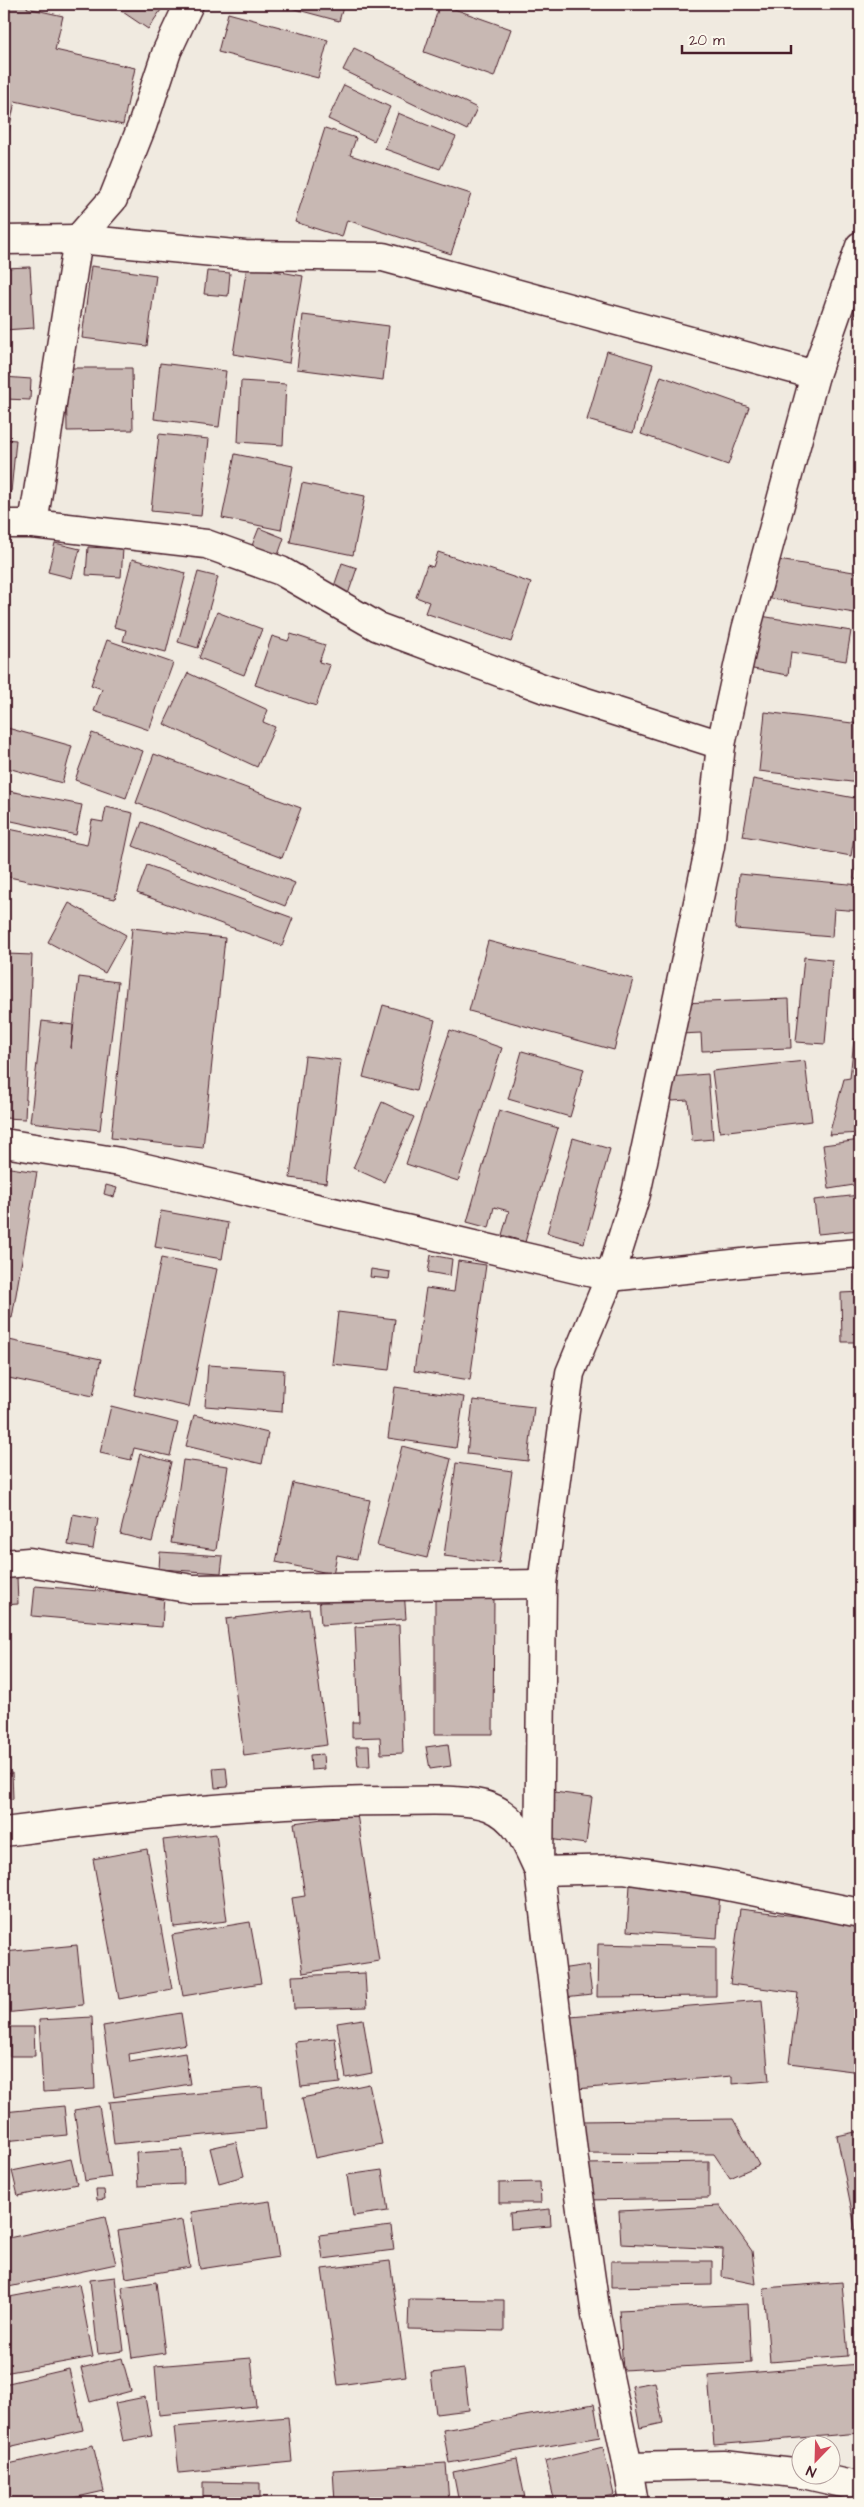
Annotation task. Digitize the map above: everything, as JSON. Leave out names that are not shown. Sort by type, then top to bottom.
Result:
[{"type":"street","points":[[33,524],[78,239],[113,199],[142,126],[167,52],[189,4]]},
{"type":"street","points":[[4,240],[78,239],[245,255],[383,257],[815,375]]},
{"type":"street","points":[[634,2503],[596,2315],[574,2160],[539,1871],[542,1584],[570,1373],[610,1277],[636,1194],[710,846],[721,745],[746,630],[815,375],[860,246]]},
{"type":"street","points":[[4,524],[33,524],[206,544],[281,571],[378,627],[546,689],[721,745]]},
{"type":"street","points":[[4,1143],[120,1162],[610,1277],[860,1253]]},
{"type":"street","points":[[4,1564],[29,1562],[140,1582],[193,1589],[542,1584]]},
{"type":"street","points":[[4,1832],[146,1814],[356,1801],[448,1801],[490,1807],[519,1828],[539,1871]]},
{"type":"street","points":[[539,1871],[623,1869],[713,1883],[860,1913]]},
{"type":"street","points":[[628,2467],[724,2465],[792,2473]]},
{"type":"street","points":[[842,2483],[860,2487]]},
{"type":"building","points":[[4,4],[28,4],[27,8],[63,16],[55,50],[135,68],[123,125],[15,101],[6,145],[4,145]]},
{"type":"building","points":[[111,4],[165,4],[148,29]]},
{"type":"building","points":[[276,4],[344,4],[339,21]]},
{"type":"building","points":[[440,4],[511,29],[494,77],[424,52]]},
{"type":"building","points":[[228,13],[328,40],[318,78],[218,52]]},
{"type":"building","points":[[354,48],[477,108],[467,130],[343,70]]},
{"type":"building","points":[[344,85],[390,107],[374,141],[328,119]]},
{"type":"building","points":[[398,113],[456,137],[440,169],[385,149]]},
{"type":"building","points":[[325,128],[356,138],[350,155],[471,194],[451,254],[347,220],[342,237],[295,222]]},
{"type":"building","points":[[91,266],[156,275],[147,346],[82,338]]},
{"type":"building","points":[[247,266],[303,276],[289,363],[233,354]]},
{"type":"building","points":[[30,267],[34,328],[4,330],[4,268]]},
{"type":"building","points":[[207,271],[230,273],[228,296],[204,294]]},
{"type":"building","points":[[860,274],[860,318],[845,312]]},
{"type":"building","points":[[303,315],[389,326],[383,380],[297,369]]},
{"type":"building","points":[[607,351],[653,364],[633,433],[587,420]]},
{"type":"building","points":[[160,363],[226,371],[219,427],[154,419]]},
{"type":"building","points":[[66,368],[132,368],[133,430],[67,431]]},
{"type":"building","points":[[661,376],[749,407],[728,465],[641,434]]},
{"type":"building","points":[[4,377],[31,379],[30,400],[4,399]]},
{"type":"building","points":[[241,381],[286,384],[283,445],[238,442]]},
{"type":"building","points":[[159,434],[209,439],[201,516],[151,511]]},
{"type":"building","points":[[4,439],[16,440],[11,492],[4,492]]},
{"type":"building","points":[[235,454],[293,466],[281,530],[222,518]]},
{"type":"building","points":[[302,483],[365,496],[353,555],[290,542]]},
{"type":"building","points":[[259,528],[284,538],[277,558],[251,548]]},
{"type":"building","points":[[55,543],[80,549],[72,578],[48,572]]},
{"type":"building","points":[[88,547],[123,549],[121,577],[86,575]]},
{"type":"building","points":[[438,552],[531,583],[511,642],[425,613],[429,602],[416,597],[427,565],[433,567]]},
{"type":"building","points":[[132,559],[186,573],[166,652],[123,641],[126,630],[114,627]]},
{"type":"building","points":[[772,559],[860,573],[860,614],[766,598]]},
{"type":"building","points":[[342,563],[357,568],[346,600],[331,595]]},
{"type":"building","points":[[198,572],[218,577],[198,648],[178,642]]},
{"type":"building","points":[[217,612],[262,629],[244,675],[199,658]]},
{"type":"building","points":[[755,615],[851,631],[846,661],[791,652],[788,675],[747,668]]},
{"type":"building","points":[[291,634],[325,645],[319,662],[330,665],[316,706],[255,685],[272,636],[288,641]]},
{"type":"building","points":[[107,640],[173,663],[149,730],[94,711],[102,689],[91,685]]},
{"type":"building","points":[[188,673],[268,710],[263,722],[275,727],[257,767],[164,724]]},
{"type":"building","points":[[765,712],[860,724],[860,783],[759,771]]},
{"type":"building","points":[[4,727],[72,746],[62,783],[4,767]]},
{"type":"building","points":[[92,733],[143,751],[126,798],[75,780]]},
{"type":"building","points":[[154,754],[301,808],[282,858],[136,803]]},
{"type":"building","points":[[753,779],[860,799],[851,856],[743,836]]},
{"type":"building","points":[[4,790],[82,805],[76,835],[7,820],[10,807],[4,805]]},
{"type":"building","points":[[106,807],[133,813],[115,899],[4,876],[4,828],[87,845],[92,820],[103,822]]},
{"type":"building","points":[[142,822],[295,883],[285,906],[133,846]]},
{"type":"building","points":[[860,836],[860,880],[854,879]]},
{"type":"building","points":[[147,865],[293,918],[282,946],[137,893]]},
{"type":"building","points":[[739,874],[860,885],[860,911],[834,909],[832,937],[735,929]]},
{"type":"building","points":[[69,903],[126,935],[105,973],[48,942]]},
{"type":"building","points":[[132,928],[225,938],[203,1148],[111,1138]]},
{"type":"building","points":[[488,941],[633,979],[614,1050],[469,1011]]},
{"type":"building","points":[[7,954],[32,955],[25,1119],[4,1118]]},
{"type":"building","points":[[804,957],[832,960],[825,1044],[796,1042]]},
{"type":"building","points":[[79,977],[118,982],[100,1130],[30,1122],[42,1021],[73,1025],[71,1049]]},
{"type":"building","points":[[789,999],[791,1048],[702,1051],[701,1033],[681,1034],[680,1003]]},
{"type":"building","points":[[383,1005],[435,1020],[416,1091],[363,1077]]},
{"type":"building","points":[[450,1030],[502,1048],[458,1181],[406,1164]]},
{"type":"building","points":[[854,1039],[860,1039],[860,1133],[829,1135],[844,1079],[850,1078]]},
{"type":"building","points":[[522,1051],[584,1069],[570,1117],[508,1099]]},
{"type":"building","points":[[305,1056],[341,1060],[326,1183],[290,1178]]},
{"type":"building","points":[[805,1061],[812,1121],[720,1132],[712,1071]]},
{"type":"building","points":[[708,1074],[713,1139],[692,1141],[688,1100],[672,1101],[669,1077]]},
{"type":"building","points":[[382,1102],[414,1117],[384,1182],[353,1168]]},
{"type":"building","points":[[499,1110],[558,1128],[525,1242],[502,1235],[509,1211],[494,1207],[489,1228],[467,1222]]},
{"type":"building","points":[[573,1138],[610,1149],[584,1243],[547,1233]]},
{"type":"building","points":[[860,1140],[860,1184],[829,1189],[823,1145]]},
{"type":"building","points":[[4,1167],[37,1172],[12,1318],[4,1316]]},
{"type":"building","points":[[106,1185],[117,1188],[114,1197],[104,1194]]},
{"type":"building","points":[[860,1195],[860,1230],[818,1234],[814,1200]]},
{"type":"building","points":[[161,1211],[228,1223],[222,1259],[155,1247]]},
{"type":"building","points":[[431,1255],[452,1259],[450,1276],[428,1272]]},
{"type":"building","points":[[161,1258],[217,1269],[189,1407],[134,1395]]},
{"type":"building","points":[[458,1261],[486,1265],[470,1380],[414,1371],[426,1288],[454,1292]]},
{"type":"building","points":[[371,1269],[390,1272],[389,1279],[370,1277]]},
{"type":"building","points":[[860,1292],[860,1342],[842,1342],[841,1293]]},
{"type":"building","points":[[338,1312],[395,1319],[389,1370],[332,1364]]},
{"type":"building","points":[[4,1339],[101,1359],[93,1396],[4,1377]]},
{"type":"building","points":[[208,1365],[284,1370],[282,1412],[205,1406]]},
{"type":"building","points":[[395,1387],[464,1397],[456,1448],[388,1438]]},
{"type":"building","points":[[473,1400],[534,1407],[528,1461],[467,1454]]},
{"type":"building","points":[[111,1406],[178,1423],[170,1456],[134,1448],[131,1460],[100,1453]]},
{"type":"building","points":[[194,1415],[268,1433],[262,1464],[186,1446]]},
{"type":"building","points":[[402,1446],[451,1459],[427,1558],[377,1546]]},
{"type":"building","points":[[140,1454],[171,1462],[152,1542],[120,1534]]},
{"type":"building","points":[[183,1460],[228,1466],[216,1550],[171,1543]]},
{"type":"building","points":[[456,1463],[512,1471],[499,1563],[444,1556]]},
{"type":"building","points":[[293,1483],[370,1500],[357,1559],[337,1555],[333,1574],[276,1562]]},
{"type":"building","points":[[73,1514],[98,1519],[93,1549],[68,1545]]},
{"type":"building","points":[[160,1552],[223,1556],[221,1573],[159,1569]]},
{"type":"building","points":[[17,1577],[18,1604],[4,1605],[4,1578]]},
{"type":"building","points":[[35,1586],[164,1596],[162,1627],[32,1616]]},
{"type":"building","points":[[404,1589],[406,1619],[321,1625],[319,1594]]},
{"type":"building","points":[[435,1595],[494,1595],[493,1734],[435,1734]]},
{"type":"building","points":[[309,1609],[327,1745],[244,1756],[226,1619]]},
{"type":"building","points":[[399,1625],[403,1753],[381,1754],[380,1737],[352,1738],[352,1722],[359,1722],[355,1627]]},
{"type":"building","points":[[448,1744],[451,1766],[430,1769],[426,1747]]},
{"type":"building","points":[[356,1746],[369,1746],[370,1766],[358,1766]]},
{"type":"building","points":[[323,1754],[324,1769],[311,1770],[310,1755]]},
{"type":"building","points":[[226,1767],[228,1787],[215,1788],[213,1768]]},
{"type":"building","points":[[12,1773],[13,1799],[4,1800],[4,1774]]},
{"type":"building","points":[[554,1792],[592,1797],[586,1844],[548,1839]]},
{"type":"building","points":[[357,1814],[379,1961],[303,1973],[292,1898],[305,1896],[294,1823]]},
{"type":"building","points":[[216,1834],[227,1921],[174,1927],[163,1840]]},
{"type":"building","points":[[147,1849],[172,1989],[119,1999],[93,1859]]},
{"type":"building","points":[[630,1885],[720,1890],[717,1938],[627,1931]]},
{"type":"building","points":[[740,1909],[860,1924],[860,2072],[789,2063],[798,1993],[730,1984]]},
{"type":"building","points":[[250,1922],[261,1983],[183,1996],[172,1935]]},
{"type":"building","points":[[598,1944],[716,1947],[716,1996],[597,1997]]},
{"type":"building","points":[[77,1945],[83,2005],[4,2013],[4,1952]]},
{"type":"building","points":[[588,1965],[592,1994],[564,1997],[560,1969]]},
{"type":"building","points":[[365,1973],[367,2007],[294,2009],[292,1976]]},
{"type":"building","points":[[762,2000],[769,2081],[732,2084],[732,2076],[576,2089],[570,2016]]},
{"type":"building","points":[[181,2013],[186,2044],[129,2054],[130,2062],[185,2053],[190,2084],[114,2097],[103,2026]]},
{"type":"building","points":[[92,2017],[95,2089],[43,2092],[39,2020]]},
{"type":"building","points":[[363,2019],[372,2073],[346,2078],[337,2023]]},
{"type":"building","points":[[10,2027],[34,2027],[35,2056],[10,2056]]},
{"type":"building","points":[[335,2038],[340,2083],[301,2087],[295,2042]]},
{"type":"building","points":[[369,2084],[382,2144],[315,2158],[302,2098]]},
{"type":"building","points":[[262,2087],[266,2129],[114,2144],[109,2102]]},
{"type":"building","points":[[4,2088],[8,2088],[8,2101],[4,2101]]},
{"type":"building","points":[[64,2106],[67,2135],[4,2141],[4,2112]]},
{"type":"building","points":[[99,2106],[111,2177],[85,2181],[74,2110]]},
{"type":"building","points":[[733,2119],[759,2165],[730,2178],[714,2154],[582,2153],[581,2121]]},
{"type":"building","points":[[860,2131],[860,2252],[837,2136]]},
{"type":"building","points":[[236,2142],[244,2176],[219,2183],[210,2148]]},
{"type":"building","points":[[183,2150],[184,2184],[138,2186],[136,2153]]},
{"type":"building","points":[[71,2159],[77,2184],[18,2196],[12,2171]]},
{"type":"building","points":[[709,2162],[709,2198],[587,2200],[586,2164]]},
{"type":"building","points":[[382,2170],[388,2211],[353,2216],[347,2175]]},
{"type":"building","points":[[540,2182],[541,2203],[499,2203],[499,2183]]},
{"type":"building","points":[[96,2190],[104,2190],[105,2199],[97,2200]]},
{"type":"building","points":[[270,2201],[279,2257],[200,2269],[191,2212]]},
{"type":"building","points":[[720,2206],[752,2251],[756,2284],[722,2277],[723,2249],[621,2244],[619,2211]]},
{"type":"building","points":[[550,2209],[551,2226],[511,2229],[510,2213]]},
{"type":"building","points":[[105,2217],[116,2264],[4,2288],[4,2239]]},
{"type":"building","points":[[182,2220],[190,2267],[126,2278],[118,2231]]},
{"type":"building","points":[[391,2226],[394,2250],[323,2259],[319,2235]]},
{"type":"building","points":[[390,2261],[406,2376],[338,2385],[322,2269]]},
{"type":"building","points":[[611,2261],[712,2261],[712,2285],[611,2287]]},
{"type":"building","points":[[115,2277],[124,2351],[98,2354],[90,2280]]},
{"type":"building","points":[[156,2282],[165,2353],[132,2358],[122,2287]]},
{"type":"building","points":[[842,2282],[848,2356],[770,2362],[764,2288]]},
{"type":"building","points":[[79,2284],[93,2357],[4,2373],[4,2298]]},
{"type":"building","points":[[409,2299],[504,2300],[504,2331],[408,2329]]},
{"type":"building","points":[[748,2304],[751,2363],[623,2370],[619,2310]]},
{"type":"building","points":[[122,2358],[131,2391],[90,2402],[81,2368]]},
{"type":"building","points":[[251,2358],[256,2406],[159,2415],[155,2366]]},
{"type":"building","points":[[860,2364],[860,2433],[792,2434],[792,2439],[714,2445],[708,2376]]},
{"type":"building","points":[[69,2369],[83,2430],[4,2448],[4,2384]]},
{"type":"building","points":[[464,2369],[469,2410],[436,2414],[431,2373]]},
{"type":"building","points":[[655,2382],[663,2423],[640,2428],[632,2386]]},
{"type":"building","points":[[145,2397],[152,2436],[123,2441],[115,2403]]},
{"type":"building","points":[[594,2404],[600,2437],[449,2463],[443,2430]]},
{"type":"building","points":[[288,2417],[292,2462],[179,2473],[174,2427]]},
{"type":"building","points":[[858,2442],[860,2442],[860,2468],[856,2468]]},
{"type":"building","points":[[93,2445],[104,2491],[51,2503],[4,2503],[4,2465]]},
{"type":"building","points":[[603,2447],[614,2495],[579,2503],[555,2503],[545,2461]]},
{"type":"building","points":[[517,2459],[526,2503],[459,2503],[453,2472]]},
{"type":"building","points":[[446,2463],[449,2503],[335,2503],[333,2470]]},
{"type":"building","points":[[203,2482],[260,2483],[260,2503],[203,2503]]},
{"type":"building","points":[[787,2500],[799,2503],[786,2503]]}]
